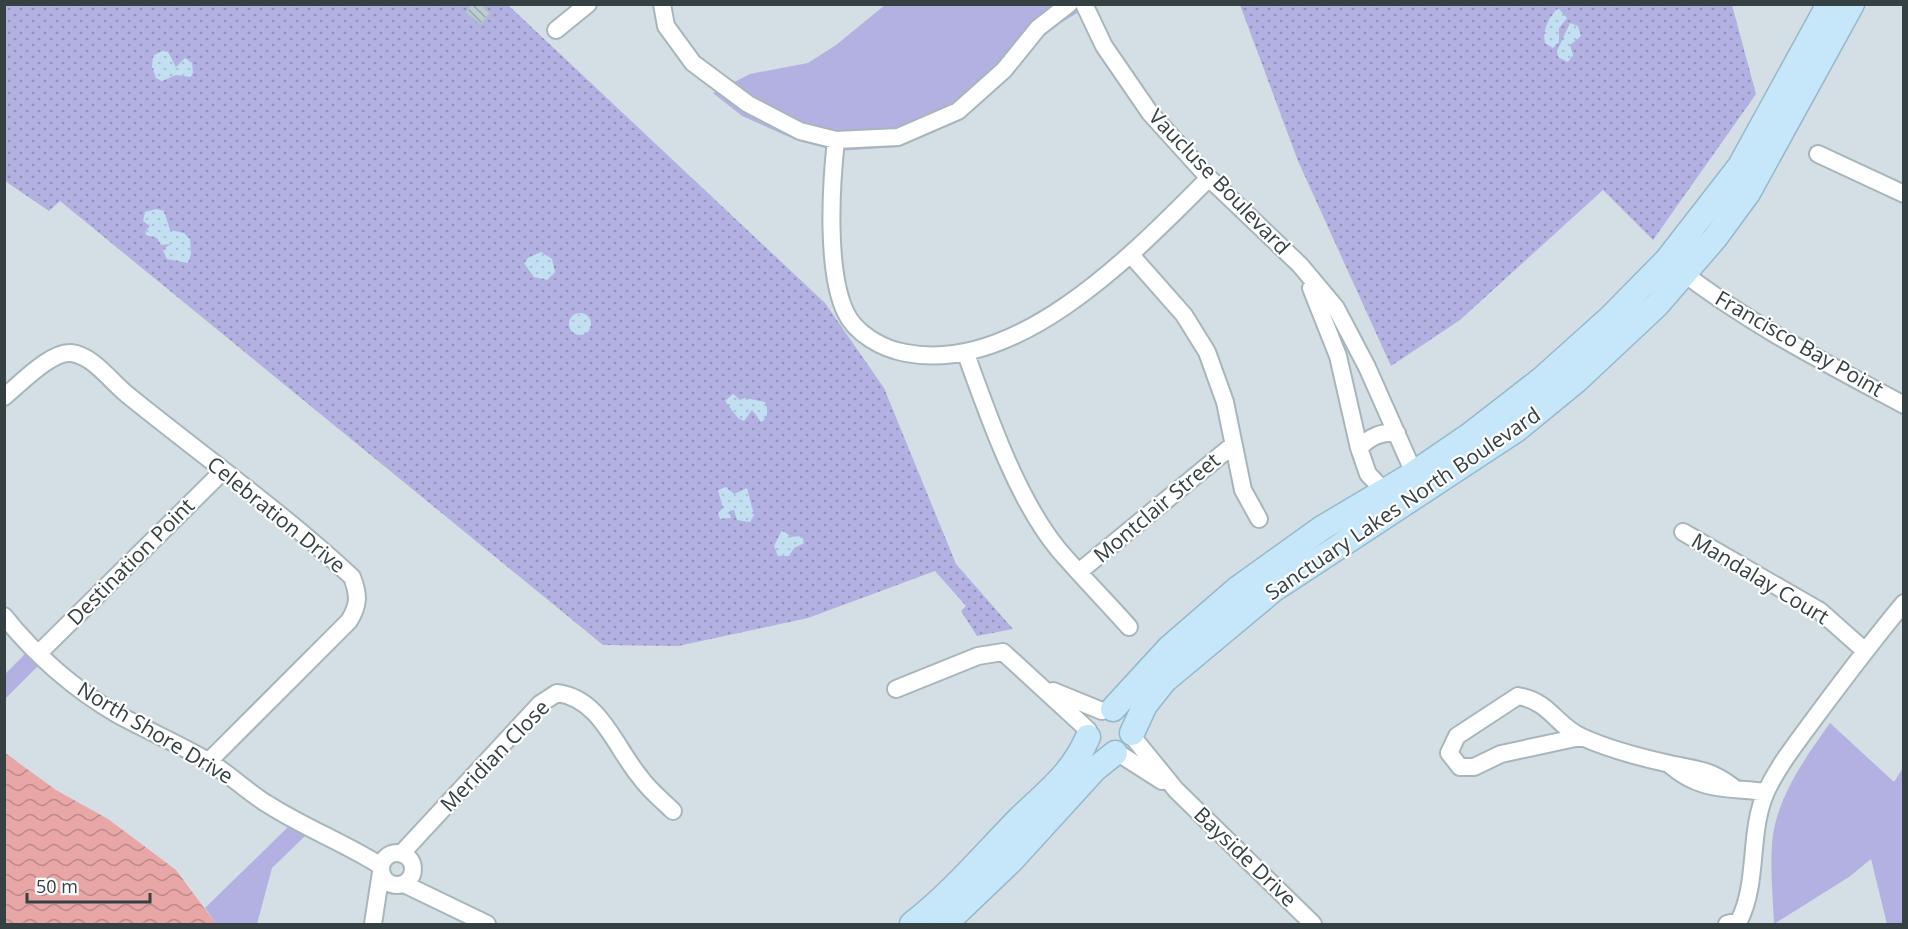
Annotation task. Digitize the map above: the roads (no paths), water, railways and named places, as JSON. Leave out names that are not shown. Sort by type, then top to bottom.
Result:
[{"type":"street","points":[[556,30],[588,4]]},
{"type":"street","points":[[662,4],[666,26],[693,63],[748,104],[800,131],[836,140],[898,137],[958,111],[1004,70],[1038,28],[1069,4]]},
{"type":"street","name":"Vaucluse Boulevard","points":[[1084,4],[1104,46],[1150,113],[1209,178],[1300,265],[1336,308],[1419,483]]},
{"type":"street","name":"Sanctuary Lakes North Boulevard","points":[[945,924],[1012,860],[1095,769],[1124,744],[1154,693],[1219,635],[1392,500],[1547,405],[1625,335],[1676,267],[1740,166],[1829,4]]},
{"type":"street","name":"Sanctuary Lakes North Boulevard","points":[[1676,267],[1748,193],[1852,4]]},
{"type":"street","points":[[836,140],[832,178],[835,281],[845,313],[867,338],[893,351],[923,356],[966,354],[1016,334],[1082,295],[1131,255],[1209,178]]},
{"type":"street","points":[[1818,154],[1904,194]]},
{"type":"street","name":"Montclair Street","points":[[1131,255],[1184,315],[1206,352],[1225,402],[1244,490],[1259,519]]},
{"type":"street","name":"Vaucluse Boulevard","points":[[1300,265],[1325,318],[1338,356],[1359,448],[1372,481],[1392,500]]},
{"type":"street","name":"Francisco Bay Point","points":[[1676,267],[1778,337],[1904,405]]},
{"type":"street","name":"Celebration Drive","points":[[4,397],[43,364],[63,353],[74,353],[86,358],[352,577],[358,592],[357,609],[349,621],[208,761]]},
{"type":"street","name":"Montclair Street","points":[[966,354],[992,426],[1033,510],[1058,548],[1129,627]]},
{"type":"street","points":[[1359,448],[1368,438],[1383,432],[1397,434]]},
{"type":"street","name":"Montclair Street","points":[[1080,571],[1233,445]]},
{"type":"street","name":"Destination Point","points":[[39,653],[223,471]]},
{"type":"street","name":"Sanctuary Lakes North Boulevard","points":[[1107,710],[1169,648],[1237,589],[1322,528],[1392,500]]},
{"type":"street","name":"Mandalay Court","points":[[1683,532],[1820,611],[1864,650]]},
{"type":"street","points":[[1727,924],[1739,921],[1748,903],[1754,829],[1766,792],[1788,755],[1864,650],[1904,603]]},
{"type":"street","name":"North Shore Drive","points":[[4,616],[39,653],[78,688],[116,713],[208,761],[266,804],[302,825],[352,847],[405,859]]},
{"type":"street","points":[[896,689],[978,656],[1004,652],[1044,687],[1088,734],[1095,748],[1124,744],[1125,715],[1044,687]]},
{"type":"street","name":"Meridian Close","points":[[405,859],[416,840],[540,704],[557,693],[573,695],[590,707],[641,780],[673,811]]},
{"type":"street","points":[[1580,737],[1501,754],[1474,767],[1460,767],[1449,753],[1457,736],[1518,696],[1535,699],[1580,737],[1669,764],[1704,770],[1718,775],[1733,787],[1766,792]]},
{"type":"street","points":[[912,924],[930,910],[1017,821],[1053,789],[1071,769],[1088,734],[1092,718],[1107,710]]},
{"type":"street","name":"Bayside Drive","points":[[1124,744],[1176,790],[1313,924]]},
{"type":"street","name":"North Shore Drive","points":[[352,847],[381,869]]},
{"type":"street","points":[[374,921],[381,869],[386,857],[405,859],[442,900]]},
{"type":"street","points":[[374,921],[401,884],[411,877],[405,859]]},
{"type":"street","points":[[381,869],[385,880],[442,900],[487,924]]},
{"type":"water","points":[[5,753],[56,790],[108,819],[176,870],[216,924],[5,924]]}]
